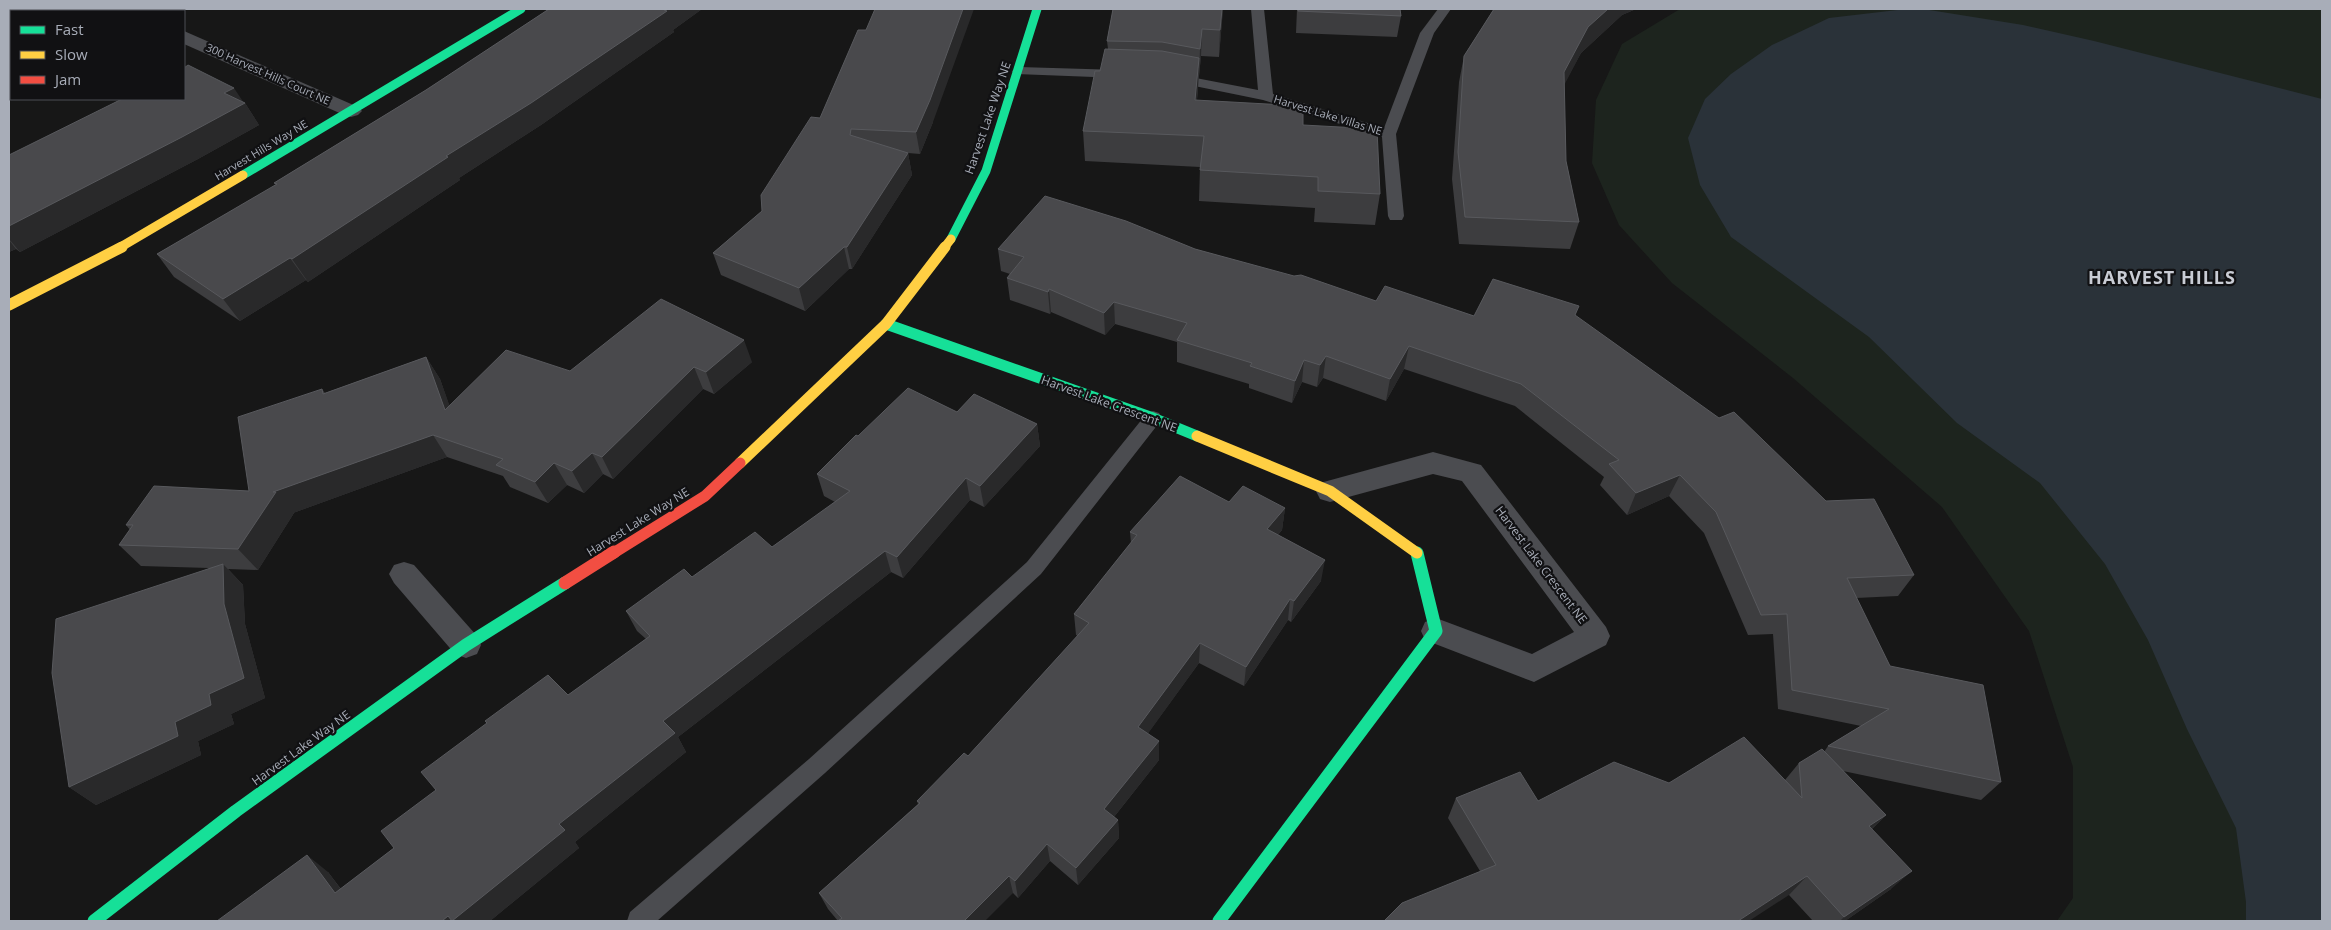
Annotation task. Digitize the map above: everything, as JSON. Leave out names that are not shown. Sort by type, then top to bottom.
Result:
[{"type":"street","name":"Harvest Hills Way NE","points":[[9,305],[125,245],[521,9]]},
{"type":"street","name":"Harvest Lake Way NE","points":[[94,921],[236,811],[466,645],[705,496],[886,324],[950,244],[986,171],[1037,9]]},
{"type":"street","name":"300 Harvest Hills Court NE","points":[[185,37],[352,111]]},
{"type":"street","name":"Harvest Lake Crescent NE","points":[[886,324],[1153,418],[1330,491],[1418,554],[1436,631],[1534,668],[1595,636],[1471,473],[1433,462],[1330,491]]},
{"type":"street","points":[[404,574],[466,645]]},
{"type":"street","points":[[1219,921],[1436,631]]},
{"type":"lane","name":"Harvest Lake Villas NE","points":[[1257,9],[1266,96]]},
{"type":"lane","name":"Harvest Lake Villas NE","points":[[1396,216],[1389,134],[1427,33],[1445,9]]},
{"type":"lane","points":[[1019,71],[1134,74]]},
{"type":"lane","name":"Harvest Lake Villas NE","points":[[1162,75],[1266,96],[1389,134]]},
{"type":"lane","points":[[639,921],[817,766],[1034,568],[1153,418]]},
{"type":"shaded area","points":[[1680,9],[2322,9],[2322,921],[2057,921],[2073,898],[2073,767],[2029,631],[1942,507],[1793,378],[1672,283],[1619,225],[1592,163],[1596,100],[1622,44]]},
{"type":"shaded area","points":[[1906,9],[1923,9],[2023,25],[2094,41],[2322,99],[2322,921],[2246,921],[2246,902],[2236,828],[2187,729],[2148,640],[2105,564],[2040,483],[1957,423],[1869,337],[1731,237],[1700,185],[1688,138],[1705,99],[1731,74],[1772,45],[1829,18]]},
{"type":"building","points":[[549,9],[666,9],[664,10],[667,11],[531,103],[446,156],[448,157],[292,259],[290,258],[223,299],[157,254],[277,184],[274,183],[426,90]]},
{"type":"building","points":[[875,9],[963,9],[930,100],[916,132],[851,129],[850,135],[908,153],[847,247],[844,247],[799,288],[713,253],[762,211],[761,195],[811,117],[820,118],[858,30],[866,30]]},
{"type":"building","points":[[1113,9],[1222,9],[1220,30],[1202,29],[1200,49],[1162,42],[1107,41]]},
{"type":"building","points":[[1298,9],[1400,9],[1401,16],[1298,11]]},
{"type":"building","points":[[1494,9],[1608,9],[1588,27],[1564,72],[1566,161],[1579,222],[1465,217],[1458,152],[1464,56]]},
{"type":"building","points":[[1105,49],[1162,51],[1199,58],[1195,100],[1303,106],[1303,125],[1377,129],[1380,194],[1318,191],[1318,177],[1200,170],[1204,136],[1083,131],[1095,71],[1100,71]]},
{"type":"building","points":[[188,65],[234,88],[224,93],[245,103],[9,226],[9,155],[120,100],[185,100],[185,67]]},
{"type":"building","points":[[1045,196],[1126,221],[1195,249],[1294,276],[1301,275],[1376,301],[1385,286],[1474,316],[1493,279],[1579,306],[1575,315],[1719,418],[1734,412],[1826,501],[1874,499],[1914,575],[1847,578],[1890,666],[1983,685],[2001,782],[1828,746],[1889,709],[1792,690],[1787,614],[1761,615],[1716,512],[1680,475],[1636,493],[1609,464],[1619,460],[1521,384],[1409,346],[1390,379],[1326,356],[1320,365],[1304,360],[1295,381],[1250,366],[1252,363],[1177,340],[1187,323],[1114,302],[1104,313],[1049,289],[1048,292],[1007,278],[1024,257],[998,249]]},
{"type":"building","points":[[661,299],[744,340],[706,372],[694,367],[602,457],[592,453],[572,471],[554,463],[535,482],[496,465],[503,459],[433,435],[273,492],[276,492],[238,549],[119,545],[133,525],[126,525],[154,486],[249,491],[238,417],[322,389],[323,394],[426,357],[445,410],[506,350],[570,371]]},
{"type":"building","points":[[908,388],[957,412],[974,394],[1037,424],[980,486],[966,478],[897,557],[885,551],[663,721],[675,733],[559,824],[565,830],[452,921],[448,916],[442,921],[217,921],[307,855],[335,893],[394,848],[381,831],[436,790],[421,772],[487,723],[485,721],[548,675],[568,695],[650,636],[626,611],[684,569],[692,577],[755,532],[772,547],[850,491],[817,474],[856,435],[858,436]]},
{"type":"building","points":[[1180,476],[1229,502],[1243,486],[1285,508],[1267,529],[1325,560],[1294,601],[1290,599],[1246,667],[1200,643],[1138,727],[1159,741],[1104,809],[1118,820],[1076,868],[1047,844],[1015,881],[1009,876],[964,921],[838,921],[842,918],[819,893],[920,803],[917,801],[964,753],[968,756],[1089,623],[1074,614],[1137,535],[1130,532]]},
{"type":"building","points":[[223,564],[224,604],[244,678],[209,694],[211,705],[175,722],[178,736],[69,787],[52,673],[56,619]]},
{"type":"building","points":[[1744,737],[1802,798],[1799,763],[1822,749],[1886,815],[1869,826],[1912,871],[1844,917],[1807,876],[1738,921],[1384,921],[1402,903],[1496,865],[1456,798],[1520,772],[1538,801],[1614,762],[1669,783]]},
{"type":"traffic: fast","points":[[243,175],[521,9]]},
{"type":"traffic: fast","points":[[951,239],[986,171],[1037,9]]},
{"type":"traffic: fast","points":[[886,324],[1153,418],[1197,436]]},
{"type":"traffic: fast","points":[[1219,921],[1436,631],[1417,553]]},
{"type":"traffic: fast","points":[[94,921],[236,811],[466,645],[565,583]]},
{"type":"traffic: slow","points":[[9,305],[125,245],[243,175]]},
{"type":"traffic: slow","points":[[740,463],[886,324],[951,239]]},
{"type":"traffic: slow","points":[[1197,436],[1330,491],[1417,553]]},
{"type":"traffic: jam","points":[[565,583],[705,496],[740,463]]},
{"type":"district","name":"HARVEST HILLS","points":[[2162,278]]}]
